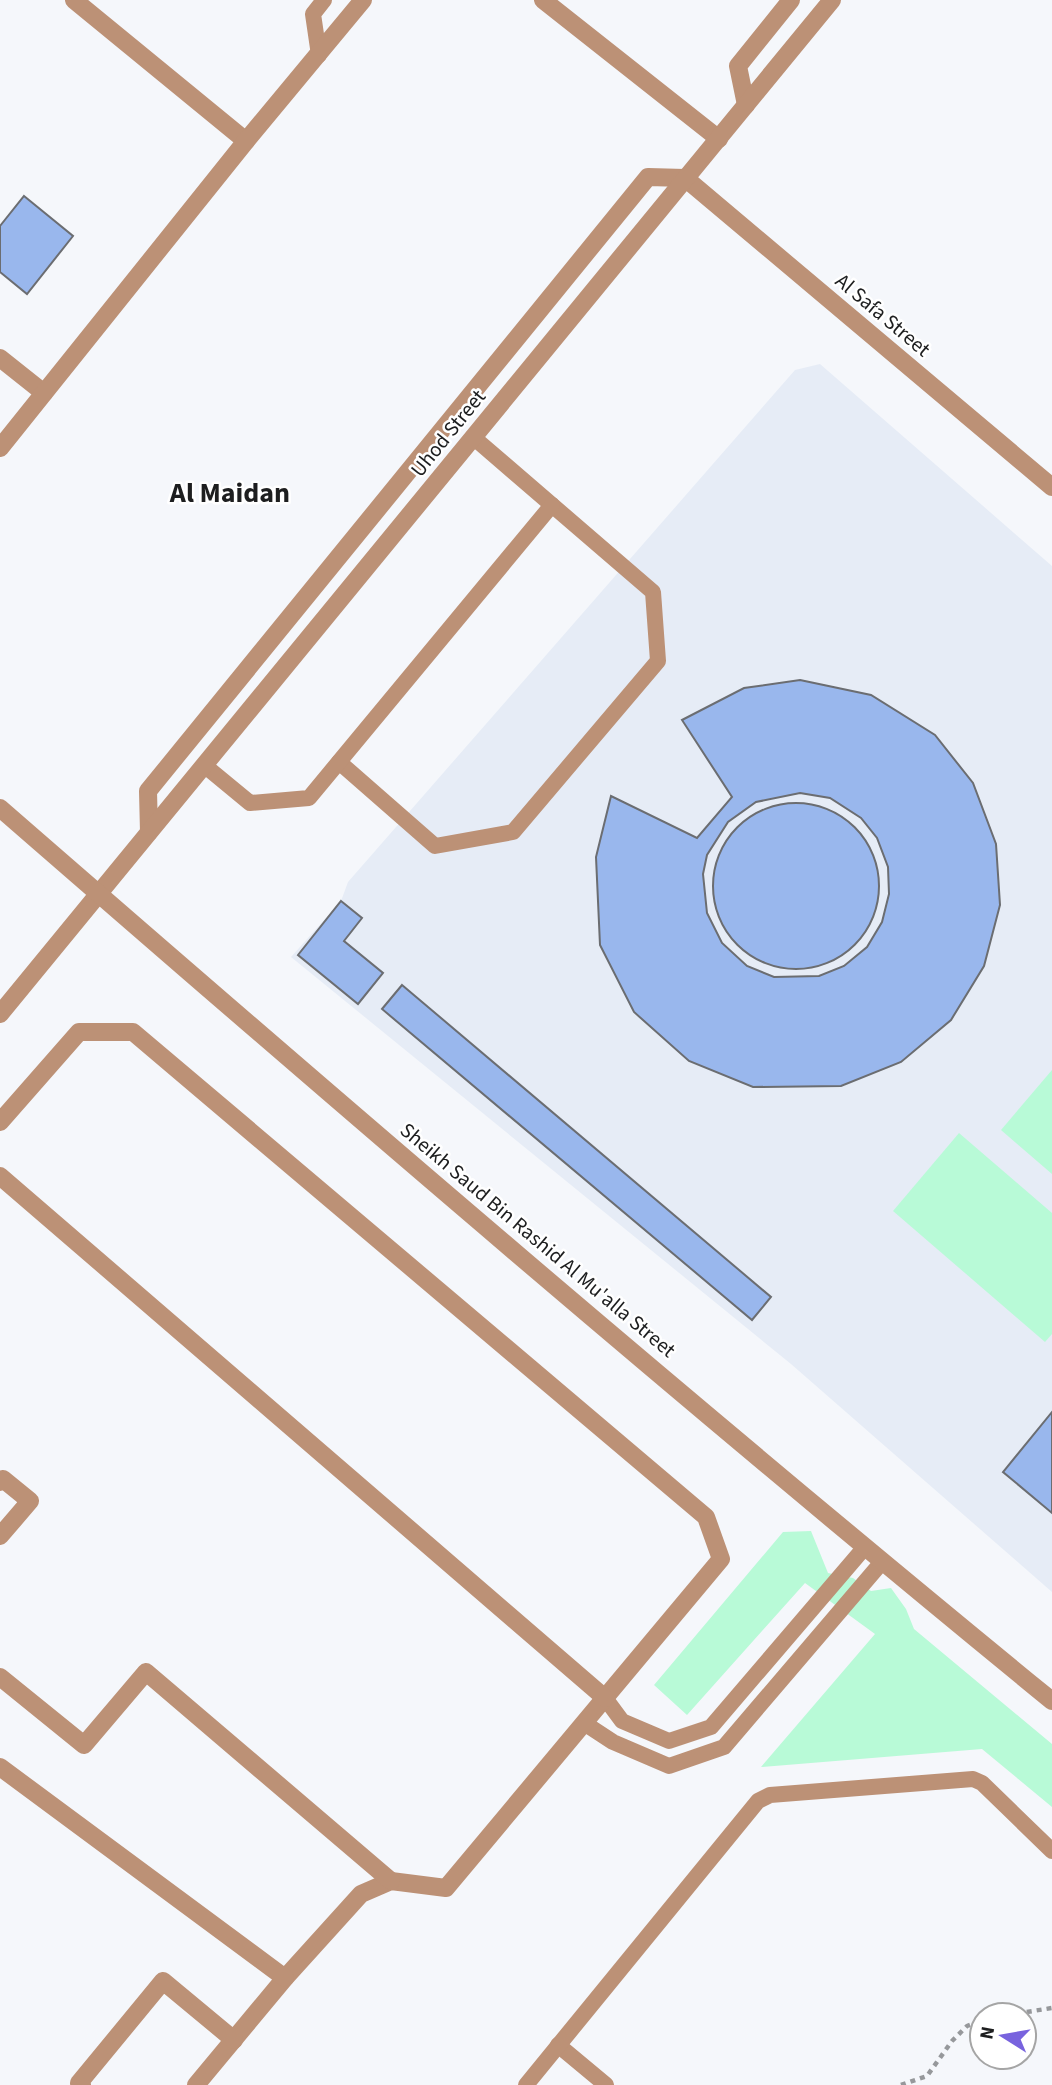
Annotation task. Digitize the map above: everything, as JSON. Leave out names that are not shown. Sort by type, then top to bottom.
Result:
[{"type":"street","points":[[74,0],[246,141]]},
{"type":"street","points":[[0,448],[246,141],[363,0]]},
{"type":"street","points":[[543,0],[719,139]]},
{"type":"street","points":[[746,105],[738,66],[791,0]]},
{"type":"street","name":"Uhod Street","points":[[0,1014],[832,0]]},
{"type":"street","points":[[149,832],[148,792],[648,177],[685,178]]},
{"type":"street","name":"Al Safa Street","points":[[685,178],[1052,486]]},
{"type":"street","points":[[0,358],[44,393]]},
{"type":"street","name":"Sheikh Saud Bin Rashid Al Mu'alla Street","points":[[0,808],[865,1548],[1052,1701]]},
{"type":"street","points":[[0,993],[26,982]]},
{"type":"street","points":[[0,1122],[79,1032],[133,1032],[706,1517],[722,1559],[446,1888],[391,1881],[360,1894],[285,1978],[197,2085]]},
{"type":"street","points":[[0,1176],[605,1698]]},
{"type":"street","points":[[0,1482],[3,1479],[30,1501],[0,1536]]},
{"type":"street","points":[[0,1677],[84,1745],[146,1672],[391,1881]]},
{"type":"street","points":[[0,1768],[285,1978]]},
{"type":"street","points":[[82,2085],[79,2083],[163,1981],[234,2040]]},
{"type":"lane","points":[[319,55],[313,15],[324,0]]},
{"type":"lane","points":[[338,762],[435,846],[513,832],[658,661],[653,592],[473,437]]},
{"type":"lane","points":[[204,765],[250,803],[309,798],[552,505]]},
{"type":"lane","points":[[605,1698],[622,1721],[669,1741],[711,1727],[865,1548]]},
{"type":"lane","points":[[584,1723],[613,1742],[669,1766],[724,1746],[882,1562]]},
{"type":"lane","points":[[526,2085],[758,1801],[770,1795],[973,1779],[982,1783],[1052,1851]]},
{"type":"lane","points":[[558,2045],[606,2085]]},
{"type":"path","points":[[901,2085],[927,2076],[952,2041],[968,2026]]},
{"type":"shaded area","points":[[820,364],[1052,566],[1052,1592],[791,1364],[291,957],[341,901],[348,882],[795,370]]},
{"type":"green space","points":[[1052,1070],[1052,1174],[1001,1130]]},
{"type":"green space","points":[[959,1133],[1052,1213],[1052,1334],[1045,1342],[893,1211]]},
{"type":"green space","points":[[811,1531],[828,1573],[853,1578],[871,1591],[891,1588],[906,1609],[914,1629],[1052,1744],[1052,1807],[982,1749],[761,1767],[875,1634],[805,1583],[687,1715],[654,1685],[783,1532]]},
{"type":"building","points":[[24,196],[73,236],[27,294],[0,272],[0,226]]},
{"type":"building","points":[[800,680],[871,695],[935,735],[973,783],[996,844],[1000,905],[984,966],[951,1020],[901,1062],[841,1086],[753,1087],[689,1061],[634,1012],[600,945],[596,857],[611,796],[697,838],[732,797],[682,720],[744,688]],"holes":[[[800,793],[830,798],[861,818],[877,838],[888,867],[889,894],[882,922],[867,947],[844,966],[819,976],[774,977],[747,966],[722,943],[707,913],[703,874],[707,855],[728,822],[756,802]]]},
{"type":"building","points":[[796,803],[828,809],[855,827],[873,854],[879,886],[873,918],[855,945],[828,963],[796,969],[764,963],[737,945],[719,918],[713,886],[719,854],[737,827],[764,809]]},
{"type":"building","points":[[341,901],[362,918],[344,941],[383,973],[358,1004],[298,955]]},
{"type":"building","points":[[402,985],[771,1297],[752,1320],[382,1009]]},
{"type":"building","points":[[1052,1412],[1052,1513],[1003,1472]]},
{"type":"district","name":"Al Maidan","points":[[230,492]]}]
